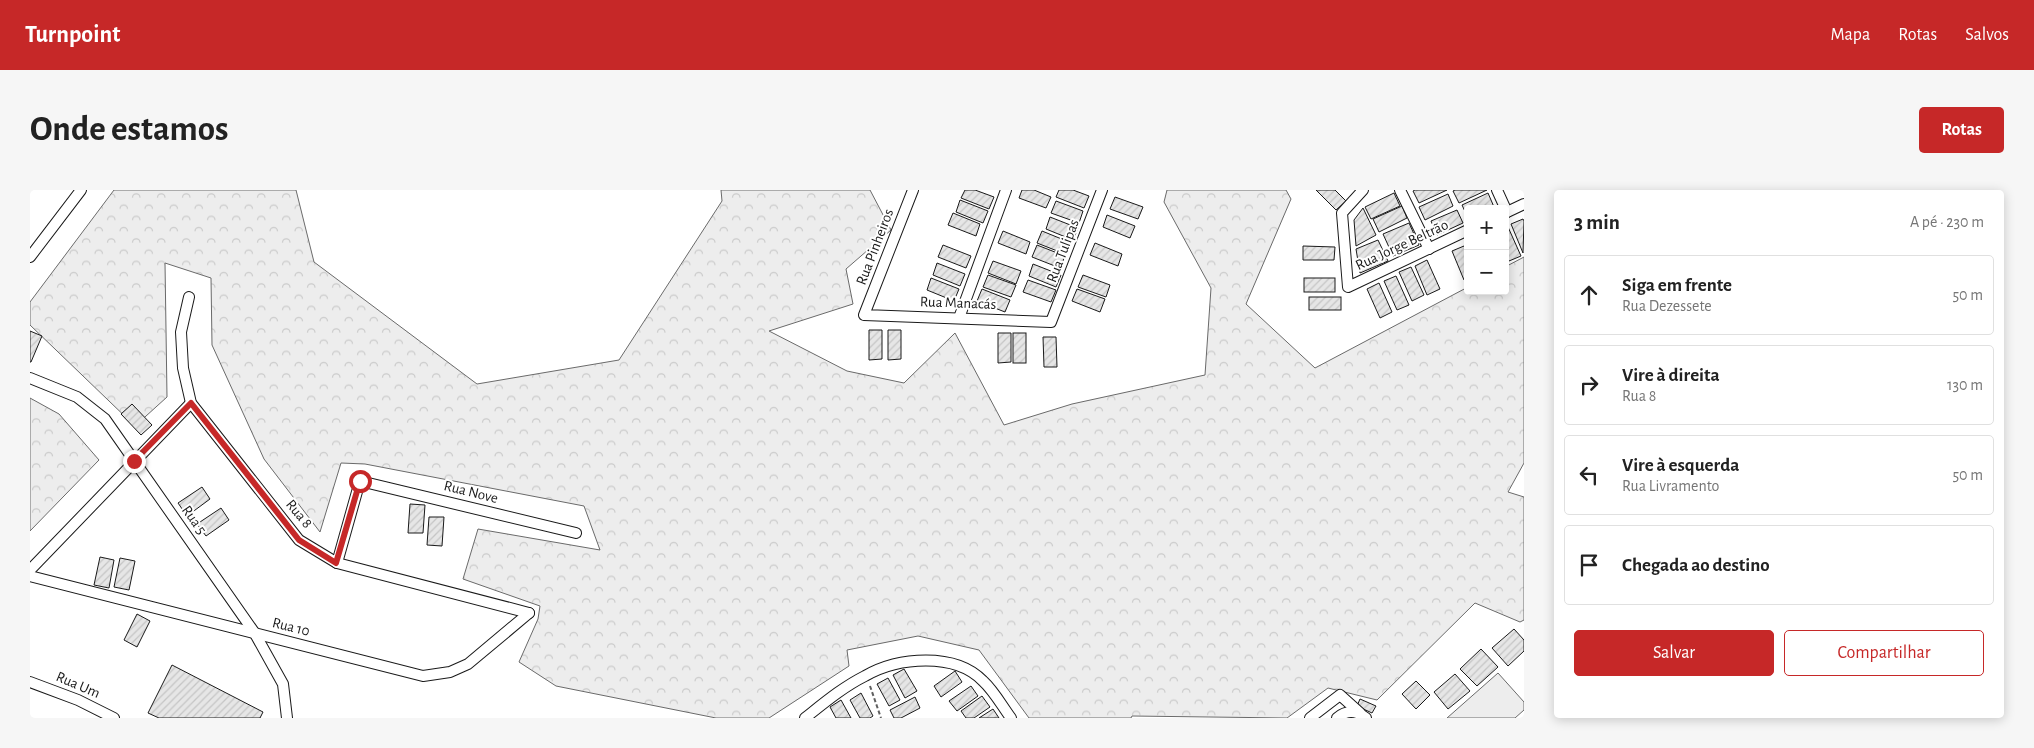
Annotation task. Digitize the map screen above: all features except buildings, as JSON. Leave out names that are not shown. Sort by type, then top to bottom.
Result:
[{"type":"street","points":[[30,258],[82,190]]},
{"type":"street","name":"Rua Pinheiros","points":[[864,315],[913,190]]},
{"type":"street","points":[[959,318],[1006,190]]},
{"type":"street","name":"Rua Tulipas","points":[[1051,322],[1102,190]]},
{"type":"street","name":"Rua Jorge Beltrão","points":[[1363,190],[1342,213],[1348,287],[1464,232]]},
{"type":"street","points":[[1400,190],[1429,249]]},
{"type":"street","points":[[1497,190],[1503,205]]},
{"type":"street","points":[[1509,211],[1524,204]]},
{"type":"street","name":"Rua 8","points":[[189,296],[182,332],[183,368],[191,403],[299,540],[336,563],[529,613]]},
{"type":"street","name":"Rua Manacás","points":[[864,315],[1051,322]]},
{"type":"street","name":"Rua 5","points":[[30,378],[77,397],[105,419],[255,633],[282,684],[287,718]]},
{"type":"street","points":[[30,570],[191,403]]},
{"type":"street","name":"Rua Nove","points":[[336,563],[360,481],[576,533]]},
{"type":"street","name":"Rua 10","points":[[30,576],[423,676],[450,672],[468,664],[529,613]]},
{"type":"street","points":[[805,718],[835,694],[866,674],[902,663],[930,660],[952,662],[983,680],[1011,718]]},
{"type":"street","name":"Rua Um","points":[[30,682],[78,700],[114,718]]},
{"type":"street","points":[[1310,718],[1340,695],[1363,716]]},
{"type":"street","points":[[1337,718],[1346,712],[1363,716]]},
{"type":"path","points":[[866,674],[881,718]]},
{"type":"green space","points":[[114,190],[296,190],[314,262],[477,384],[619,360],[722,201],[721,190],[870,190],[891,230],[846,269],[853,304],[769,331],[847,371],[904,383],[955,333],[1004,425],[1072,404],[1205,375],[1211,288],[1164,202],[1167,190],[1286,190],[1291,199],[1246,304],[1315,368],[1464,289],[1464,295],[1509,295],[1509,265],[1524,257],[1524,463],[1508,492],[1524,497],[1524,620],[1520,622],[1475,603],[1377,700],[1328,688],[1287,718],[1132,716],[1131,718],[1029,718],[979,650],[918,636],[847,650],[849,666],[769,718],[716,718],[556,686],[519,662],[538,619],[540,606],[463,579],[478,529],[600,550],[584,506],[365,464],[341,463],[320,532],[264,459],[212,345],[211,278],[165,263],[167,397],[135,426],[30,325],[30,302]]},
{"type":"green space","points":[[30,398],[59,414],[99,460],[30,531]]},
{"type":"green space","points":[[1498,673],[1524,702],[1524,710],[1515,718],[1447,718]]},
{"type":"route","points":[[134,461],[191,403],[299,540],[336,563],[360,481]]}]
